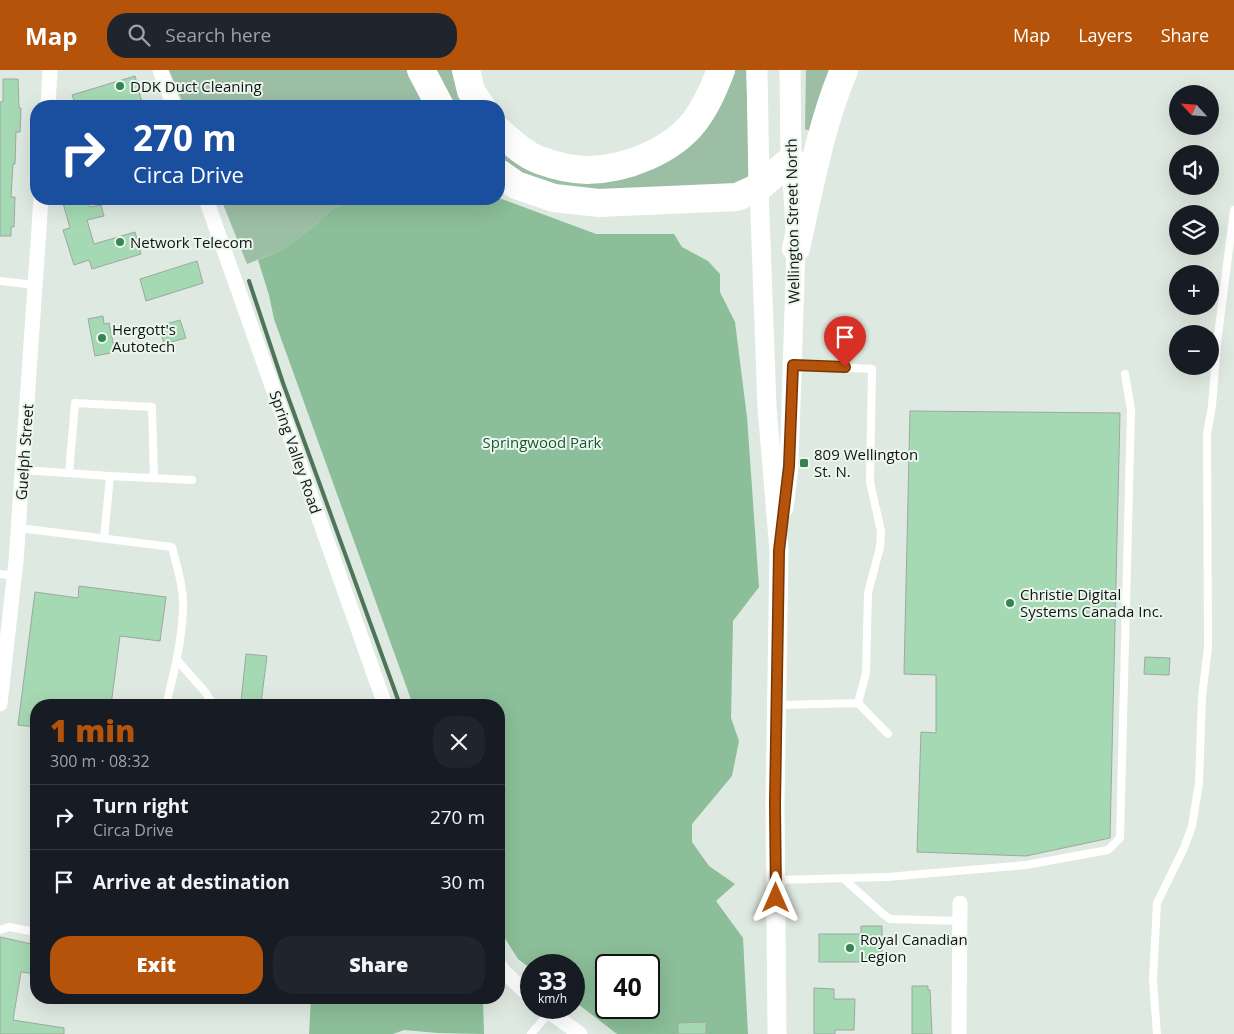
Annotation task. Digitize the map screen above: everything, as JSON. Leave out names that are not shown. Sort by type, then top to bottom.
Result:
[{"type":"highway","points":[[421,70],[437,100]]},
{"type":"highway","points":[[466,70],[471,91],[477,100]]},
{"type":"highway","points":[[505,137],[515,146],[537,159],[561,166],[586,170],[614,167],[643,159],[677,139],[694,122],[709,100],[721,70]]},
{"type":"highway","points":[[796,248],[818,149],[844,70]]},
{"type":"highway","points":[[505,177],[516,185],[554,198],[599,203],[738,197],[759,187],[791,160]]},
{"type":"main road","name":"Wellington Street North","points":[[757,70],[759,187]]},
{"type":"main road","name":"Wellington Street North","points":[[790,70],[791,160]]},
{"type":"street","points":[[48,100],[50,70]]},
{"type":"street","points":[[160,70],[172,100]]},
{"type":"street","name":"Wellington Street North","points":[[779,551],[789,466],[793,365],[796,248],[791,160]]},
{"type":"street","name":"Wellington Street North","points":[[759,187],[767,407],[779,551],[776,880],[777,1034]]},
{"type":"street","name":"Guelph Street","points":[[0,704],[7,575],[18,528],[41,205]]},
{"type":"street","name":"Spring Valley Road","points":[[208,205],[383,699]]},
{"type":"street","points":[[959,1034],[960,903]]},
{"type":"street","points":[[505,972],[520,986]]},
{"type":"street","points":[[559,1019],[580,1034]]},
{"type":"lane","points":[[1157,1034],[1153,980],[1157,903],[1184,848],[1192,826],[1199,783],[1202,697],[1208,646],[1207,434],[1212,406],[1217,343],[1234,210]]},
{"type":"lane","points":[[0,281],[35,285]]},
{"type":"lane","points":[[793,365],[872,369],[870,482],[881,531],[880,547],[868,593],[866,673],[858,703]]},
{"type":"lane","points":[[776,880],[887,877],[1026,865],[1108,850],[1120,838],[1132,410],[1125,374]]},
{"type":"lane","points":[[69,473],[75,404],[152,407],[154,478]]},
{"type":"lane","points":[[22,470],[192,480]]},
{"type":"lane","points":[[104,538],[110,476]]},
{"type":"lane","points":[[18,528],[172,547],[180,582],[183,608],[177,660],[167,699]]},
{"type":"lane","points":[[177,660],[206,692],[210,699]]},
{"type":"lane","points":[[777,705],[858,703],[888,734]]},
{"type":"lane","points":[[844,878],[883,914],[890,918],[960,921]]},
{"type":"lane","points":[[0,930],[9,927],[30,931]]},
{"type":"lane","points":[[530,1034],[541,1019]]},
{"type":"green space","points":[[169,70],[410,70],[426,100],[182,100]]},
{"type":"green space","points":[[428,70],[455,70],[467,100],[445,100]]},
{"type":"green space","points":[[730,70],[746,70],[750,177],[737,185],[572,195],[505,168],[505,143],[629,173]]},
{"type":"green space","points":[[806,70],[836,70],[815,133],[805,129]]},
{"type":"green space","name":"Springwood Park","points":[[505,200],[596,234],[674,234],[682,247],[708,261],[720,274],[720,292],[735,322],[747,417],[759,587],[733,621],[731,718],[739,741],[732,776],[692,824],[692,842],[709,866],[735,884],[716,901],[743,938],[748,1034],[617,1034],[597,1019],[660,1019],[660,954],[595,954],[595,1017],[585,1009],[585,954],[520,954],[520,961],[505,938],[505,699],[411,699],[274,319],[258,260],[282,250],[314,226],[332,209],[341,205],[505,205]]},
{"type":"green space","points":[[223,205],[341,205],[332,209],[314,226],[282,250],[247,264]]},
{"type":"green space","points":[[311,1004],[483,1004],[484,1034],[404,1030],[393,1034],[309,1034]]},
{"type":"building","name":"DDK Duct Cleaning","points":[[135,76],[141,100],[74,100],[72,95]]},
{"type":"building","points":[[3,79],[18,79],[19,108],[21,108],[20,132],[16,132],[15,164],[13,164],[11,197],[15,197],[14,227],[11,227],[11,236],[0,236],[0,102],[3,100]]},
{"type":"building","points":[[64,205],[90,205],[90,207],[101,205],[104,216],[87,220],[94,244],[135,232],[141,254],[92,269],[89,260],[74,265],[63,230],[70,228]]},
{"type":"building","points":[[197,261],[203,283],[146,301],[140,279]]},
{"type":"building","name":"Hergott's Autotech","points":[[103,316],[104,324],[109,323],[115,352],[95,356],[88,319]]},
{"type":"building","points":[[180,320],[186,338],[164,344],[159,326]]},
{"type":"building","name":"Christie Digital Systems Canada Inc.","points":[[910,411],[1120,413],[1110,838],[1026,856],[917,852],[921,732],[936,733],[936,675],[904,674]]},
{"type":"building","points":[[79,586],[166,597],[160,641],[120,636],[112,699],[30,699],[30,726],[18,725],[35,592],[78,598]]},
{"type":"building","points":[[246,654],[267,656],[262,699],[241,699]]},
{"type":"building","points":[[1145,657],[1170,658],[1169,675],[1144,674]]},
{"type":"building","name":"Royal Canadian Legion","points":[[861,926],[882,926],[882,962],[819,962],[819,934],[861,934]]},
{"type":"building","points":[[0,937],[30,944],[30,973],[21,972],[13,1020],[64,1028],[64,1034],[0,1034]]},
{"type":"building","points":[[912,986],[928,986],[928,990],[930,990],[932,1034],[912,1034]]},
{"type":"building","points":[[814,988],[834,989],[834,999],[855,999],[854,1030],[835,1030],[835,1034],[814,1034]]},
{"type":"building","points":[[706,1022],[706,1034],[678,1034],[678,1023]]},
{"type":"waterway","points":[[249,281],[283,383],[398,699]]},
{"type":"place","name":"DDK Duct Cleaning","points":[[120,86]]},
{"type":"place","name":"Network Telecom","points":[[120,242]]},
{"type":"place","name":"Hergott's Autotech","points":[[102,338]]},
{"type":"place","name":"809 Wellington St. N.","points":[[804,463]]},
{"type":"place","name":"Christie Digital Systems Canada Inc.","points":[[1010,603]]},
{"type":"place","name":"Royal Canadian Legion","points":[[850,948]]},
{"type":"route","points":[[776,898],[775,804],[779,551],[789,466],[793,365],[845,367]]}]
